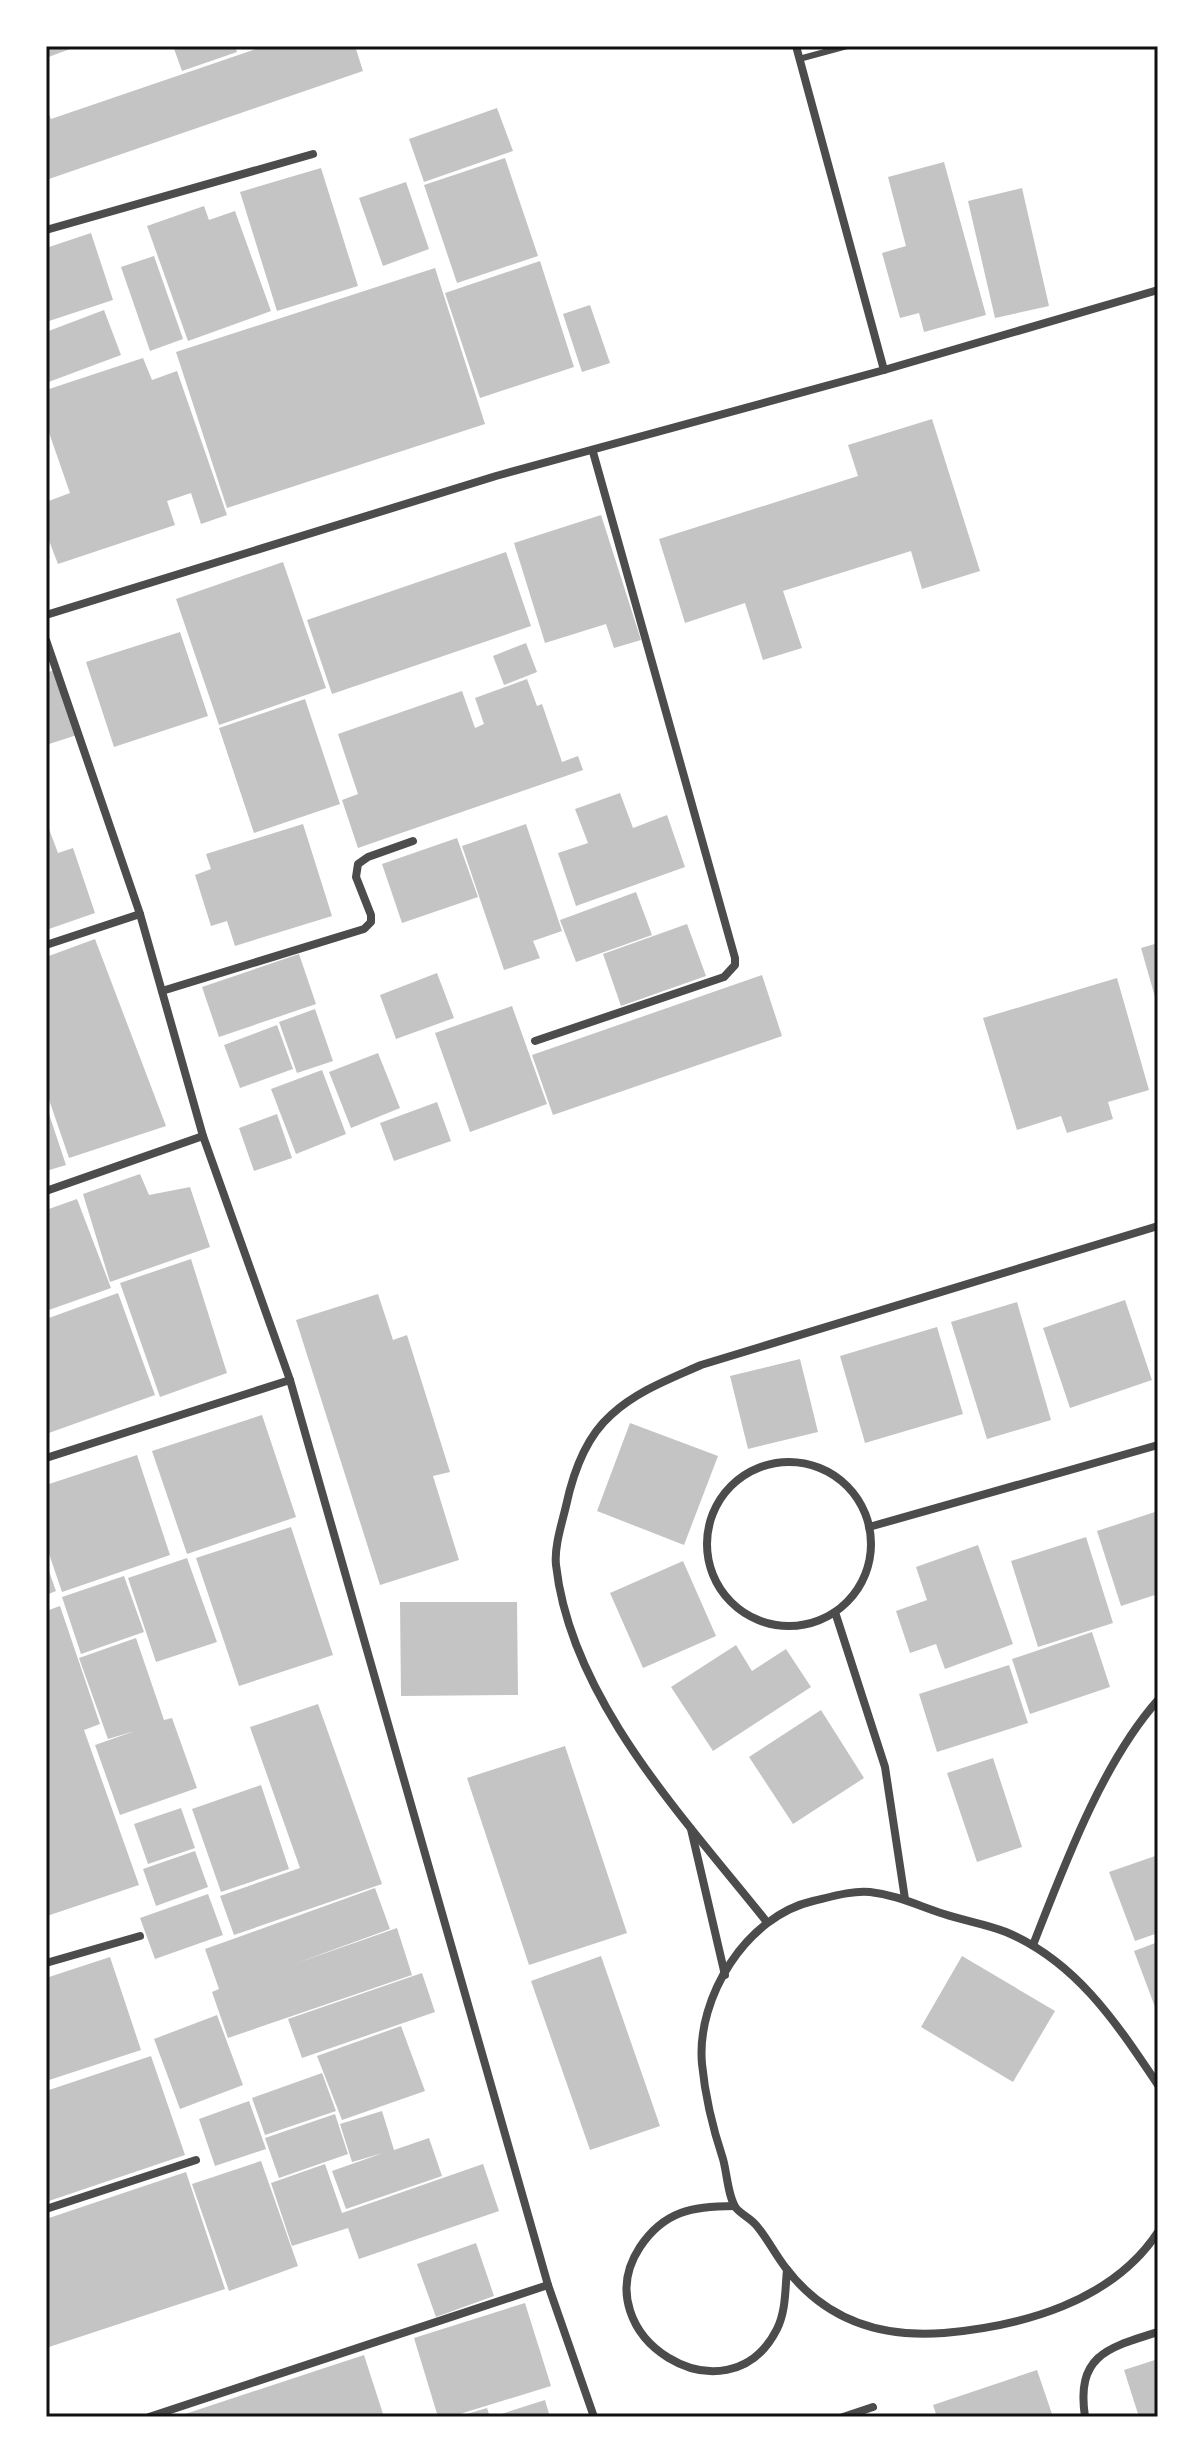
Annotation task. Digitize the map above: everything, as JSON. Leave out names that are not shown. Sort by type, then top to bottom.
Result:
[{"type":"street","points":[[796,46],[884,370]]},
{"type":"street","points":[[46,230],[313,154]]},
{"type":"street","points":[[46,615],[496,476],[593,452],[1158,290]]},
{"type":"street","points":[[535,1041],[724,977],[730,973],[735,958],[593,452]]},
{"type":"street","points":[[46,640],[140,914],[203,1136],[290,1380],[548,2285],[594,2417]]},
{"type":"street","points":[[162,991],[364,929],[371,922],[371,915],[356,877],[358,864],[368,857],[413,841]]},
{"type":"street","points":[[46,945],[140,914]]},
{"type":"street","points":[[46,1191],[203,1136]]},
{"type":"street","points":[[766,1921],[690,1825],[595,1691],[571,1634],[556,1563],[571,1482],[584,1449],[610,1416],[640,1393],[701,1365],[1158,1226]]},
{"type":"street","points":[[46,1458],[290,1380]]},
{"type":"street","points":[[869,1527],[1158,1445]]},
{"type":"street","points":[[793,1462],[834,1475],[862,1507],[869,1527],[871,1548],[867,1570],[858,1589],[835,1612],[807,1625],[786,1626],[745,1613],[717,1582],[710,1562],[708,1540],[712,1519],[734,1483],[772,1464],[793,1462]]},
{"type":"street","points":[[835,1612],[885,1767],[905,1899]]},
{"type":"street","points":[[1033,1945],[1067,1860],[1133,1728],[1158,1700]]},
{"type":"street","points":[[690,1825],[725,1975]]},
{"type":"street","points":[[1158,2085],[1089,1989],[1033,1945],[1003,1931],[905,1899],[867,1892],[802,1903],[766,1921],[725,1975],[704,2028],[702,2063],[734,2206],[754,2223],[787,2270],[825,2308],[853,2323],[893,2332],[936,2334],[987,2329],[1029,2320],[1075,2302],[1119,2274],[1158,2232]]},
{"type":"street","points":[[46,1963],[140,1936]]},
{"type":"street","points":[[46,2209],[196,2160]]},
{"type":"street","points":[[734,2206],[687,2209],[669,2216],[652,2231],[637,2251],[628,2276],[628,2300],[640,2332],[660,2355],[681,2367],[703,2372],[743,2363],[758,2353],[777,2329],[784,2310],[787,2270]]},
{"type":"street","points":[[149,2417],[548,2285]]},
{"type":"street","points":[[1085,2417],[1081,2390],[1091,2363],[1125,2342],[1158,2332]]},
{"type":"street","points":[[843,2417],[873,2407]]},
{"type":"lane","points":[[799,59],[847,46]]},
{"type":"building","points":[[46,46],[78,46],[46,58]]},
{"type":"building","points":[[173,46],[235,46],[237,52],[182,71]]},
{"type":"building","points":[[265,46],[355,46],[363,71],[46,180],[46,107],[51,119]]},
{"type":"building","points":[[497,108],[513,151],[424,182],[409,139]]},
{"type":"building","points":[[505,158],[538,256],[457,283],[424,185]]},
{"type":"building","points":[[944,162],[986,315],[924,332],[919,313],[900,318],[882,253],[906,246],[888,177]]},
{"type":"building","points":[[321,168],[358,286],[277,311],[240,192]]},
{"type":"building","points":[[406,182],[429,249],[383,266],[359,198]]},
{"type":"building","points":[[1022,188],[1049,306],[995,318],[968,201]]},
{"type":"building","points":[[204,206],[209,220],[235,211],[271,311],[188,341],[147,226]]},
{"type":"building","points":[[91,233],[113,300],[46,322],[46,248]]},
{"type":"building","points":[[154,256],[183,339],[150,351],[121,267]]},
{"type":"building","points":[[540,261],[574,367],[480,398],[445,293]]},
{"type":"building","points":[[435,268],[485,424],[227,508],[176,352]]},
{"type":"building","points":[[590,305],[610,363],[582,372],[563,314]]},
{"type":"building","points":[[104,310],[121,355],[46,383],[46,332]]},
{"type":"building","points":[[143,358],[152,380],[177,371],[227,515],[201,524],[191,493],[167,501],[175,525],[58,564],[46,533],[46,502],[70,493],[46,424],[46,390]]},
{"type":"building","points":[[932,419],[980,571],[922,589],[911,551],[783,591],[802,648],[763,660],[745,603],[685,623],[659,539],[858,476],[848,445]]},
{"type":"building","points":[[601,515],[641,640],[614,648],[606,624],[545,643],[514,543]]},
{"type":"building","points":[[506,552],[531,626],[332,694],[307,620]]},
{"type":"building","points":[[283,562],[326,688],[219,725],[176,599]]},
{"type":"building","points":[[180,632],[208,716],[114,747],[86,662]]},
{"type":"building","points":[[526,643],[537,672],[504,685],[493,656]]},
{"type":"building","points":[[54,670],[77,735],[46,745],[46,673]]},
{"type":"building","points":[[527,679],[537,706],[542,704],[562,762],[578,756],[583,770],[358,848],[342,800],[358,794],[338,734],[462,691],[475,728],[484,724],[475,698]]},
{"type":"building","points":[[305,699],[340,804],[254,833],[219,728]]},
{"type":"building","points":[[620,793],[633,828],[667,815],[685,867],[576,906],[558,853],[588,843],[575,809]]},
{"type":"building","points":[[46,821],[58,853],[73,848],[95,913],[46,930]]},
{"type":"building","points":[[303,824],[332,916],[235,946],[227,921],[211,926],[195,875],[211,869],[206,854]]},
{"type":"building","points":[[526,824],[562,931],[533,941],[540,958],[504,970],[462,846]]},
{"type":"building","points":[[457,838],[478,897],[402,923],[382,864]]},
{"type":"building","points":[[636,892],[652,935],[576,962],[560,920]]},
{"type":"building","points":[[687,924],[706,976],[621,1006],[603,954]]},
{"type":"building","points":[[95,939],[166,1126],[69,1158],[46,1091],[46,957]]},
{"type":"building","points":[[1158,943],[1158,1004],[1157,1004],[1141,948]]},
{"type":"building","points":[[299,954],[316,1004],[219,1037],[202,987]]},
{"type":"building","points":[[437,973],[454,1018],[396,1039],[380,995]]},
{"type":"building","points":[[762,975],[782,1036],[553,1115],[532,1055]]},
{"type":"building","points":[[1117,978],[1149,1090],[1108,1102],[1113,1119],[1067,1133],[1061,1116],[1017,1130],[983,1018]]},
{"type":"building","points":[[512,1006],[547,1104],[470,1132],[435,1033]]},
{"type":"building","points":[[315,1009],[333,1061],[297,1073],[279,1022]]},
{"type":"building","points":[[277,1025],[293,1069],[240,1088],[224,1045]]},
{"type":"building","points":[[378,1053],[400,1108],[351,1128],[329,1072]]},
{"type":"building","points":[[322,1070],[346,1134],[296,1154],[271,1089]]},
{"type":"building","points":[[437,1102],[451,1141],[394,1161],[380,1123]]},
{"type":"building","points":[[46,1105],[66,1165],[46,1171]]},
{"type":"building","points":[[277,1114],[292,1158],[254,1171],[239,1128]]},
{"type":"building","points":[[140,1174],[149,1195],[190,1187],[210,1247],[110,1282],[83,1194]]},
{"type":"building","points":[[77,1199],[111,1288],[46,1311],[46,1210]]},
{"type":"building","points":[[191,1259],[227,1373],[160,1397],[120,1283]]},
{"type":"building","points":[[118,1293],[155,1395],[46,1434],[46,1319]]},
{"type":"building","points":[[378,1294],[393,1340],[407,1335],[450,1472],[433,1476],[459,1560],[380,1585],[296,1320]]},
{"type":"building","points":[[1125,1300],[1152,1380],[1070,1408],[1043,1328]]},
{"type":"building","points":[[1017,1302],[1051,1420],[987,1439],[951,1322]]},
{"type":"building","points":[[937,1327],[963,1414],[865,1443],[840,1356]]},
{"type":"building","points":[[800,1359],[818,1432],[748,1449],[730,1376]]},
{"type":"building","points":[[262,1415],[296,1517],[187,1554],[152,1451]]},
{"type":"building","points":[[630,1423],[718,1456],[684,1545],[597,1511]]},
{"type":"building","points":[[137,1455],[170,1555],[62,1592],[46,1545],[46,1485]]},
{"type":"building","points":[[1158,1511],[1158,1594],[1121,1606],[1097,1531]]},
{"type":"building","points":[[291,1527],[333,1655],[239,1686],[196,1558]]},
{"type":"building","points":[[1086,1537],[1113,1623],[1038,1647],[1011,1561]]},
{"type":"building","points":[[978,1545],[1013,1644],[945,1669],[936,1644],[910,1653],[896,1611],[927,1600],[916,1567]]},
{"type":"building","points":[[187,1558],[217,1642],[156,1662],[128,1578]]},
{"type":"building","points":[[683,1561],[716,1636],[643,1668],[610,1593]]},
{"type":"building","points":[[46,1563],[56,1591],[46,1595]]},
{"type":"building","points":[[124,1576],[144,1632],[81,1654],[62,1597]]},
{"type":"building","points":[[400,1602],[517,1602],[518,1695],[401,1696]]},
{"type":"building","points":[[60,1606],[100,1724],[84,1730],[139,1885],[47,1916],[46,1611]]},
{"type":"building","points":[[1092,1632],[1110,1687],[1030,1714],[1012,1659]]},
{"type":"building","points":[[136,1638],[164,1720],[172,1718],[197,1788],[120,1815],[95,1745],[135,1731],[108,1739],[79,1658]]},
{"type":"building","points":[[736,1645],[752,1671],[786,1649],[811,1687],[713,1751],[671,1687]]},
{"type":"building","points":[[1009,1665],[1028,1723],[937,1752],[919,1694]]},
{"type":"building","points":[[318,1704],[382,1884],[234,1935],[220,1896],[300,1868],[250,1727]]},
{"type":"building","points":[[821,1710],[864,1778],[793,1824],[749,1757]]},
{"type":"building","points":[[565,1746],[627,1933],[529,1965],[467,1778]]},
{"type":"building","points":[[993,1758],[1022,1847],[977,1862],[947,1773]]},
{"type":"building","points":[[261,1785],[289,1869],[221,1892],[192,1809]]},
{"type":"building","points":[[181,1808],[195,1848],[148,1864],[134,1824]]},
{"type":"building","points":[[195,1851],[208,1887],[156,1906],[143,1869]]},
{"type":"building","points":[[1158,1855],[1158,1933],[1135,1941],[1109,1872]]},
{"type":"building","points":[[375,1888],[390,1929],[294,1964],[397,1928],[412,1975],[228,2038],[212,1992],[219,1989],[205,1949]]},
{"type":"building","points":[[208,1894],[223,1935],[155,1959],[140,1918]]},
{"type":"building","points":[[1158,1942],[1158,2015],[1134,1951]]},
{"type":"building","points":[[601,1956],[660,2126],[590,2150],[531,1981]]},
{"type":"building","points":[[962,1956],[1055,2011],[1013,2082],[921,2027]]},
{"type":"building","points":[[110,1957],[141,2050],[46,2081],[46,1978]]},
{"type":"building","points":[[422,1973],[435,2012],[302,2058],[288,2019]]},
{"type":"building","points":[[217,2015],[243,2085],[180,2109],[154,2039]]},
{"type":"building","points":[[401,2026],[425,2091],[342,2120],[317,2056]]},
{"type":"building","points":[[151,2056],[185,2155],[46,2202],[46,2091]]},
{"type":"building","points":[[322,2073],[336,2111],[265,2135],[252,2098]]},
{"type":"building","points":[[249,2101],[266,2149],[215,2166],[199,2119]]},
{"type":"building","points":[[382,2111],[394,2150],[429,2138],[442,2176],[346,2209],[332,2171],[383,2153],[352,2162],[340,2124]]},
{"type":"building","points":[[335,2114],[348,2154],[279,2178],[265,2138]]},
{"type":"building","points":[[261,2161],[298,2266],[229,2291],[192,2184]]},
{"type":"building","points":[[325,2164],[342,2213],[483,2164],[499,2211],[359,2259],[348,2228],[292,2246],[271,2183]]},
{"type":"building","points":[[186,2172],[225,2289],[46,2348],[46,2219]]},
{"type":"building","points":[[476,2243],[494,2296],[436,2317],[417,2264]]},
{"type":"building","points":[[525,2303],[551,2386],[450,2417],[438,2417],[414,2338]]},
{"type":"building","points":[[364,2355],[384,2417],[179,2417],[179,2416]]},
{"type":"building","points":[[1158,2359],[1158,2417],[1139,2417],[1124,2370]]},
{"type":"building","points":[[1037,2370],[1053,2417],[937,2417],[933,2405]]},
{"type":"building","points":[[545,2400],[550,2417],[495,2417],[495,2416]]},
{"type":"building","points":[[487,2408],[490,2417],[460,2417],[460,2416]]}]
